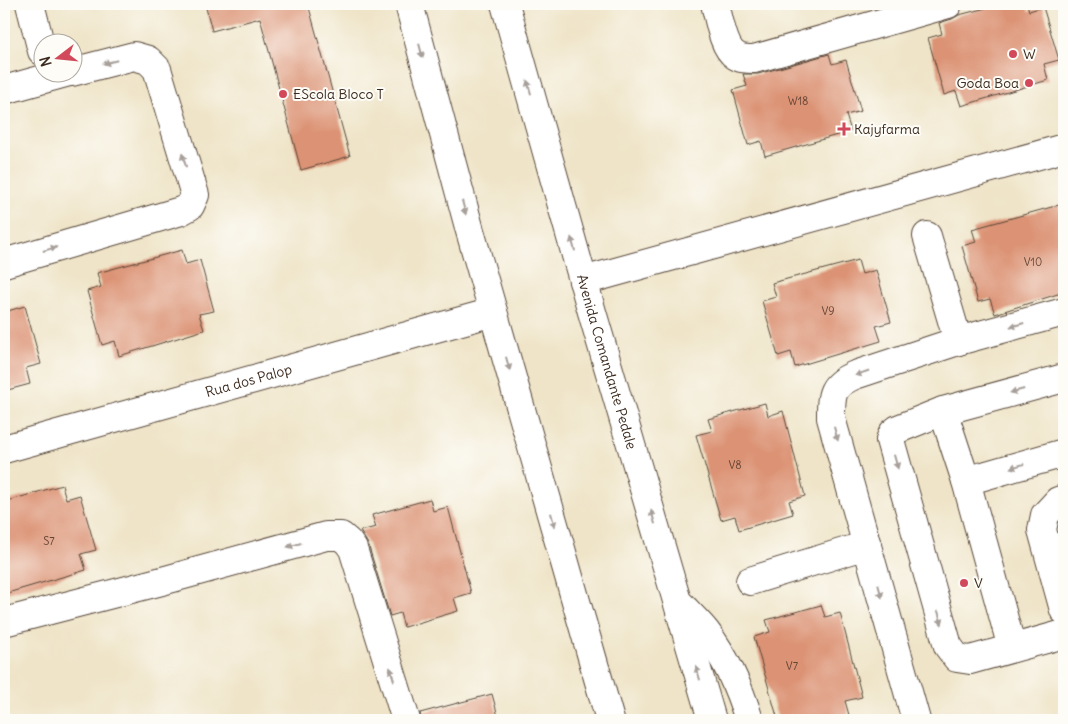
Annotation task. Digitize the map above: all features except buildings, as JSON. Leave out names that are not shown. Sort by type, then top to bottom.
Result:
[{"type":"street","points":[[30,4],[37,32]]},
{"type":"street","points":[[409,4],[493,312],[610,720]]},
{"type":"street","name":"Avenida Comandante Pedale","points":[[505,4],[583,281],[712,720]]},
{"type":"street","points":[[715,4],[726,44],[731,52],[736,57],[754,59],[948,4]]},
{"type":"street","points":[[4,263],[180,211],[190,206],[195,195],[157,69],[148,60],[134,56],[82,69]]},
{"type":"street","points":[[4,90],[32,82]]},
{"type":"street","points":[[583,281],[1064,148]]},
{"type":"street","points":[[927,236],[958,341]]},
{"type":"street","name":"Rua dos Palop","points":[[4,448],[493,312]]},
{"type":"street","points":[[916,720],[832,418],[831,404],[835,387],[843,380],[855,375],[958,341],[1064,312]]},
{"type":"street","points":[[1064,378],[943,412],[898,429],[893,433],[890,440],[948,646],[957,658],[970,660],[1064,634]]},
{"type":"street","points":[[943,412],[966,481],[1012,648]]},
{"type":"street","points":[[966,481],[1064,453]]},
{"type":"street","points":[[1064,499],[1058,501],[1045,515],[1042,530],[1064,610]]},
{"type":"street","points":[[4,622],[326,536],[341,536],[353,549],[406,720]]},
{"type":"street","points":[[750,581],[867,545]]},
{"type":"street","points":[[678,601],[706,632],[727,667],[743,700],[749,720]]},
{"type":"place","name":"W","points":[[1013,54]]},
{"type":"place","name":"Goda Boa","points":[[1029,83]]},
{"type":"place","name":"EScola Bloco T","points":[[283,94]]},
{"type":"place","name":"Kajyfarma","points":[[844,129]]},
{"type":"place","name":"V","points":[[964,583]]}]
